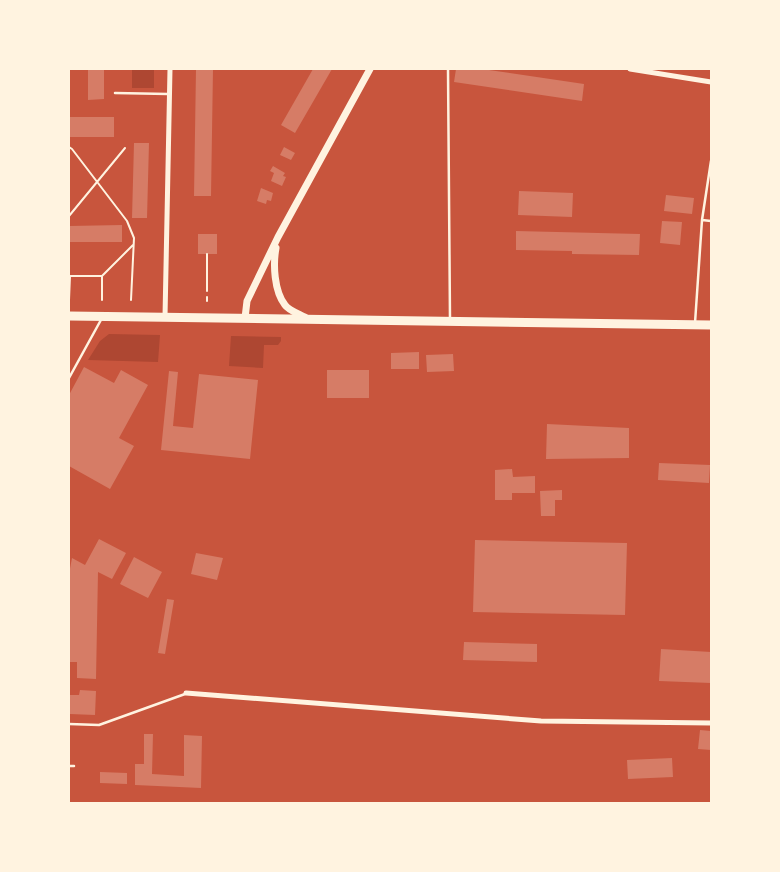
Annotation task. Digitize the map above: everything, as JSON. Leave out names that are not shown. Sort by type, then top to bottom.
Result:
[{"type":"main road","points":[[69,316],[711,325]]},
{"type":"street","points":[[165,318],[170,69]]},
{"type":"street","points":[[245,318],[247,301],[278,237],[370,69]]},
{"type":"street","points":[[630,69],[711,82]]},
{"type":"street","points":[[278,237],[274,256],[277,288],[285,306],[309,319]]},
{"type":"street","points":[[186,693],[541,721],[711,723]]},
{"type":"lane","points":[[448,69],[450,321]]},
{"type":"lane","points":[[115,93],[170,94]]},
{"type":"lane","points":[[694,325],[702,220],[711,161]]},
{"type":"lane","points":[[702,220],[711,221]]},
{"type":"lane","points":[[69,378],[103,317]]},
{"type":"lane","points":[[69,724],[99,725],[186,693]]},
{"type":"lane","points":[[69,766],[74,766]]},
{"type":"path","points":[[69,147],[127,220],[132,232],[131,300]]},
{"type":"path","points":[[69,216],[125,148]]},
{"type":"path","points":[[69,300],[69,276],[102,276],[133,245]]},
{"type":"path","points":[[207,254],[207,291]]},
{"type":"path","points":[[102,276],[102,300]]},
{"type":"shaded area","points":[[132,69],[154,69],[154,88],[132,88]]},
{"type":"shaded area","points":[[109,334],[160,335],[158,362],[88,360],[100,341]]},
{"type":"shaded area","points":[[231,336],[281,337],[281,341],[278,345],[264,345],[263,368],[229,366]]},
{"type":"building","points":[[88,69],[104,69],[104,99],[88,100]]},
{"type":"building","points":[[196,69],[213,69],[211,196],[194,196]]},
{"type":"building","points":[[313,69],[332,69],[295,133],[281,125]]},
{"type":"building","points":[[456,69],[482,69],[584,84],[582,101],[454,82]]},
{"type":"building","points":[[69,117],[114,117],[114,137],[69,137]]},
{"type":"building","points":[[134,143],[149,143],[147,218],[132,218]]},
{"type":"building","points":[[284,147],[295,153],[291,160],[280,155]]},
{"type":"building","points":[[273,166],[285,173],[283,176],[286,177],[282,186],[271,181],[274,173],[270,171]]},
{"type":"building","points":[[261,188],[273,193],[271,201],[267,200],[266,204],[257,201]]},
{"type":"building","points":[[519,191],[573,193],[572,217],[518,215]]},
{"type":"building","points":[[666,195],[694,198],[692,214],[664,211]]},
{"type":"building","points":[[662,221],[682,222],[680,245],[660,243]]},
{"type":"building","points":[[122,225],[122,242],[69,242],[69,226]]},
{"type":"building","points":[[516,231],[640,234],[639,255],[572,254],[572,251],[516,250]]},
{"type":"building","points":[[198,234],[217,234],[217,254],[198,254]]},
{"type":"building","points":[[419,352],[419,369],[391,369],[391,353]]},
{"type":"building","points":[[453,354],[454,371],[427,372],[426,355]]},
{"type":"building","points":[[84,367],[114,383],[121,370],[148,385],[119,438],[134,446],[110,489],[69,466],[69,395]]},
{"type":"building","points":[[327,370],[369,370],[369,398],[327,398]]},
{"type":"building","points":[[169,371],[178,372],[173,426],[193,428],[199,374],[258,380],[250,459],[161,450]]},
{"type":"building","points":[[547,424],[629,428],[629,458],[546,459]]},
{"type":"building","points":[[659,463],[710,465],[709,483],[658,480]]},
{"type":"building","points":[[512,469],[513,477],[535,476],[535,493],[512,493],[512,500],[495,500],[495,470]]},
{"type":"building","points":[[562,490],[562,500],[555,500],[555,516],[541,516],[540,491]]},
{"type":"building","points":[[99,539],[126,553],[112,579],[98,572],[96,679],[77,678],[77,662],[69,662],[69,574],[72,558],[85,565]]},
{"type":"building","points":[[475,540],[627,543],[625,615],[473,612]]},
{"type":"building","points":[[196,553],[223,558],[217,580],[191,574]]},
{"type":"building","points":[[134,557],[162,572],[148,598],[120,584]]},
{"type":"building","points":[[167,599],[174,600],[165,654],[158,653]]},
{"type":"building","points":[[464,642],[537,644],[537,662],[463,660]]},
{"type":"building","points":[[661,649],[711,652],[711,683],[659,681]]},
{"type":"building","points":[[80,690],[96,691],[95,715],[70,714],[70,695],[79,695]]},
{"type":"building","points":[[700,730],[711,731],[711,750],[698,749]]},
{"type":"building","points":[[144,734],[153,734],[152,774],[184,776],[184,735],[202,736],[201,788],[135,785],[135,764],[144,764]]},
{"type":"building","points":[[672,758],[673,777],[628,779],[627,760]]},
{"type":"building","points":[[100,772],[127,773],[127,784],[100,783]]}]
